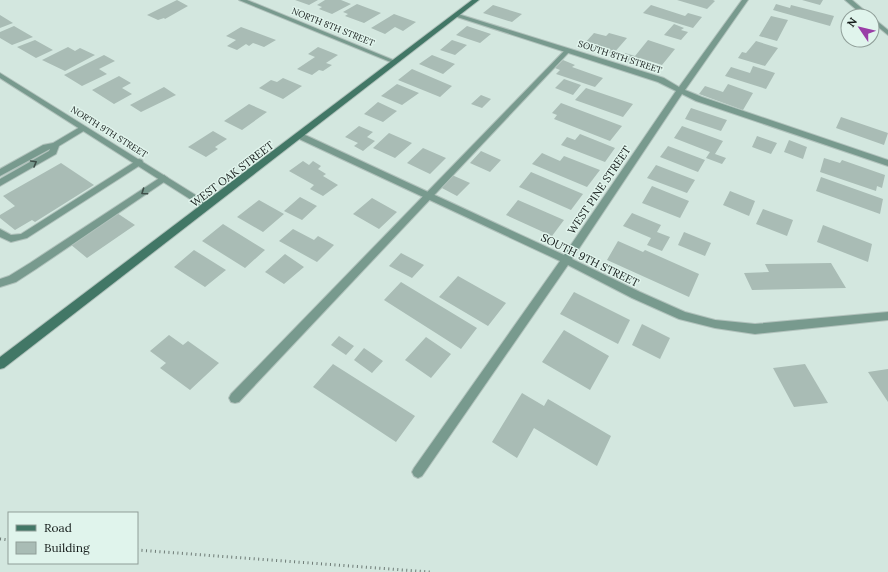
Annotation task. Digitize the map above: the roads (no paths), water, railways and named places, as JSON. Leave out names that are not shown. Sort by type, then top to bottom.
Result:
[{"type":"main road","name":"WEST OAK STREET","points":[[0,364],[476,0]]},
{"type":"street","name":"NORTH 8TH STREET","points":[[242,0],[395,62]]},
{"type":"street","name":"WEST PINE STREET","points":[[418,472],[566,260],[680,91],[746,0]]},
{"type":"street","points":[[848,0],[858,8]]},
{"type":"street","name":"SOUTH 8TH STREET","points":[[456,15],[661,80],[680,91],[699,99],[888,163]]},
{"type":"street","points":[[880,26],[888,33]]},
{"type":"street","points":[[235,398],[568,50]]},
{"type":"street","name":"NORTH 9TH STREET","points":[[0,75],[83,129],[139,162],[207,206]]},
{"type":"street","points":[[0,173],[46,147],[55,145],[83,129]]},
{"type":"street","name":"SOUTH 9TH STREET","points":[[300,136],[683,316],[715,324],[755,329],[888,316]]},
{"type":"street","points":[[0,182],[53,152],[55,145]]},
{"type":"street","points":[[0,232],[8,238],[14,239],[24,236],[139,162]]},
{"type":"street","points":[[0,283],[12,279],[33,266],[164,178]]}]
